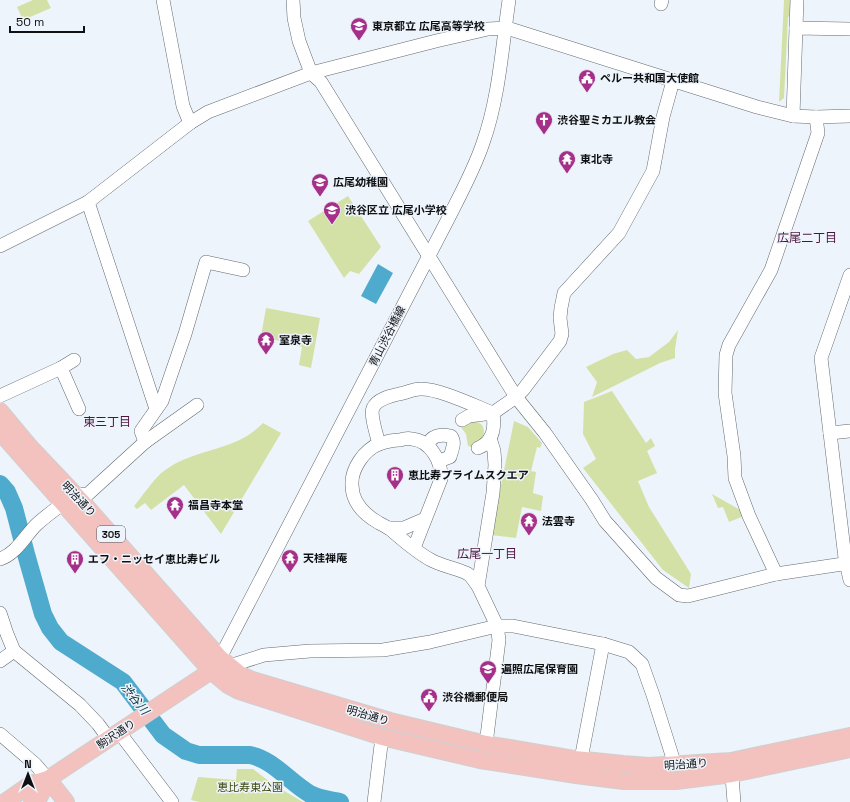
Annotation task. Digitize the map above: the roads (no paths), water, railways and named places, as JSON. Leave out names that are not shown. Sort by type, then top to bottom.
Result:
[{"type":"main road","name":"明治通り","points":[[0,411],[70,499],[221,665],[252,680],[390,721],[486,744],[581,759],[649,766],[675,765],[731,767],[850,749]]},
{"type":"main road","name":"明治通り","points":[[0,432],[41,479],[70,499]]},
{"type":"main road","name":"明治通り","points":[[221,665],[228,685],[239,691],[382,737],[480,760],[617,780],[650,782],[676,781],[850,736]]},
{"type":"main road","name":"駒沢通り","points":[[5,802],[31,784],[48,779],[196,680],[221,665]]},
{"type":"main road","points":[[196,680],[216,681],[228,685]]},
{"type":"main road","name":"駒沢通り","points":[[32,802],[40,796],[48,779]]},
{"type":"main road","points":[[48,779],[66,802]]},
{"type":"street","points":[[163,0],[183,106],[190,123]]},
{"type":"street","points":[[293,0],[296,30],[311,74],[321,82],[516,397],[545,433],[605,521],[656,578],[679,595],[688,596],[776,574],[848,563]]},
{"type":"street","name":"青山渋谷橋線","points":[[221,665],[472,171],[483,144],[494,100],[509,0]]},
{"type":"street","points":[[793,116],[798,0]]},
{"type":"street","points":[[0,246],[88,202],[190,123],[208,112],[311,74],[488,29],[505,28],[659,73],[673,81],[757,107],[793,116],[850,116]]},
{"type":"street","points":[[796,28],[850,28]]},
{"type":"street","points":[[462,420],[469,416],[493,413],[516,397],[560,341],[562,334],[560,318],[564,293],[619,233],[653,171],[663,117],[673,81]]},
{"type":"street","points":[[776,574],[749,516],[735,478],[734,456],[725,393],[726,354],[729,345],[771,270],[818,133],[816,117]]},
{"type":"street","points":[[88,202],[156,409]]},
{"type":"street","points":[[145,442],[141,431],[162,401],[206,262],[243,270]]},
{"type":"street","points":[[850,275],[821,358],[830,433],[845,508],[850,580]]},
{"type":"street","points":[[0,396],[61,368],[74,360]]},
{"type":"street","points":[[61,368],[79,409]]},
{"type":"street","points":[[379,444],[372,409],[376,404],[388,396],[420,389],[429,390],[454,397],[493,413]]},
{"type":"street","points":[[0,558],[4,557],[19,545],[36,524],[70,499],[88,494],[145,442],[197,405]]},
{"type":"street","points":[[478,448],[484,446],[494,431],[493,413]]},
{"type":"street","points":[[830,433],[850,431]]},
{"type":"street","points":[[428,446],[428,443],[432,438],[438,435],[451,436],[456,440],[450,457],[439,461]]},
{"type":"street","points":[[478,586],[493,493],[495,465],[494,451],[490,438]]},
{"type":"street","points":[[414,548],[441,479],[441,467],[439,461],[428,446],[412,439],[395,440],[379,444],[372,448],[356,468],[351,484],[356,501],[366,514],[388,528],[414,548],[431,560],[469,574],[478,586],[497,626],[499,640],[486,744]]},
{"type":"street","points":[[388,528],[404,528],[425,519]]},
{"type":"street","points":[[0,612],[14,651],[80,705],[98,724],[114,735],[172,802]]},
{"type":"street","points":[[221,665],[264,655],[310,651],[383,650],[430,642],[497,626],[513,626],[603,644],[629,652],[642,664],[675,765]]},
{"type":"street","points":[[581,759],[603,644]]},
{"type":"street","points":[[0,661],[14,651]]},
{"type":"street","points":[[0,734],[35,764],[48,779]]},
{"type":"street","points":[[374,800],[382,737]]},
{"type":"street","points":[[731,767],[734,802]]},
{"type":"water","points":[[378,264],[393,273],[376,304],[361,296]]},
{"type":"waterway","name":"渋谷川","points":[[0,484],[7,492],[14,508],[43,614],[50,628],[61,642],[123,682],[163,735],[186,751],[199,755],[250,755],[274,766],[295,784],[313,796],[340,802]]},
{"type":"place","name":"東京都立 広尾高等学校","points":[[359,41]]},
{"type":"place","name":"ペルー共和国大使館","points":[[587,93]]},
{"type":"place","name":"渋谷聖ミカエル教会","points":[[544,135]]},
{"type":"place","name":"東北寺","points":[[567,174]]},
{"type":"place","name":"広尾幼稚園","points":[[320,197]]},
{"type":"place","name":"渋谷区立 広尾小学校","points":[[332,225]]},
{"type":"place","name":"室泉寺","points":[[266,355]]},
{"type":"place","name":"恵比寿プライムスクエア","points":[[395,490]]},
{"type":"place","name":"福昌寺本堂","points":[[175,520]]},
{"type":"place","name":"法雲寺","points":[[529,536]]},
{"type":"place","name":"天桂禅庵","points":[[290,573]]},
{"type":"place","name":"エフ・ニッセイ恵比寿ビル","points":[[75,574]]},
{"type":"place","name":"遍照広尾保育園","points":[[488,684]]},
{"type":"place","name":"渋谷橋郵便局","points":[[429,712]]},
{"type":"district","name":"広尾二丁目","points":[[807,238]]},
{"type":"district","name":"東三丁目","points":[[107,422]]},
{"type":"district","name":"広尾一丁目","points":[[487,554]]},
{"type":"park label","name":"恵比寿東公園","points":[[250,787]]}]
